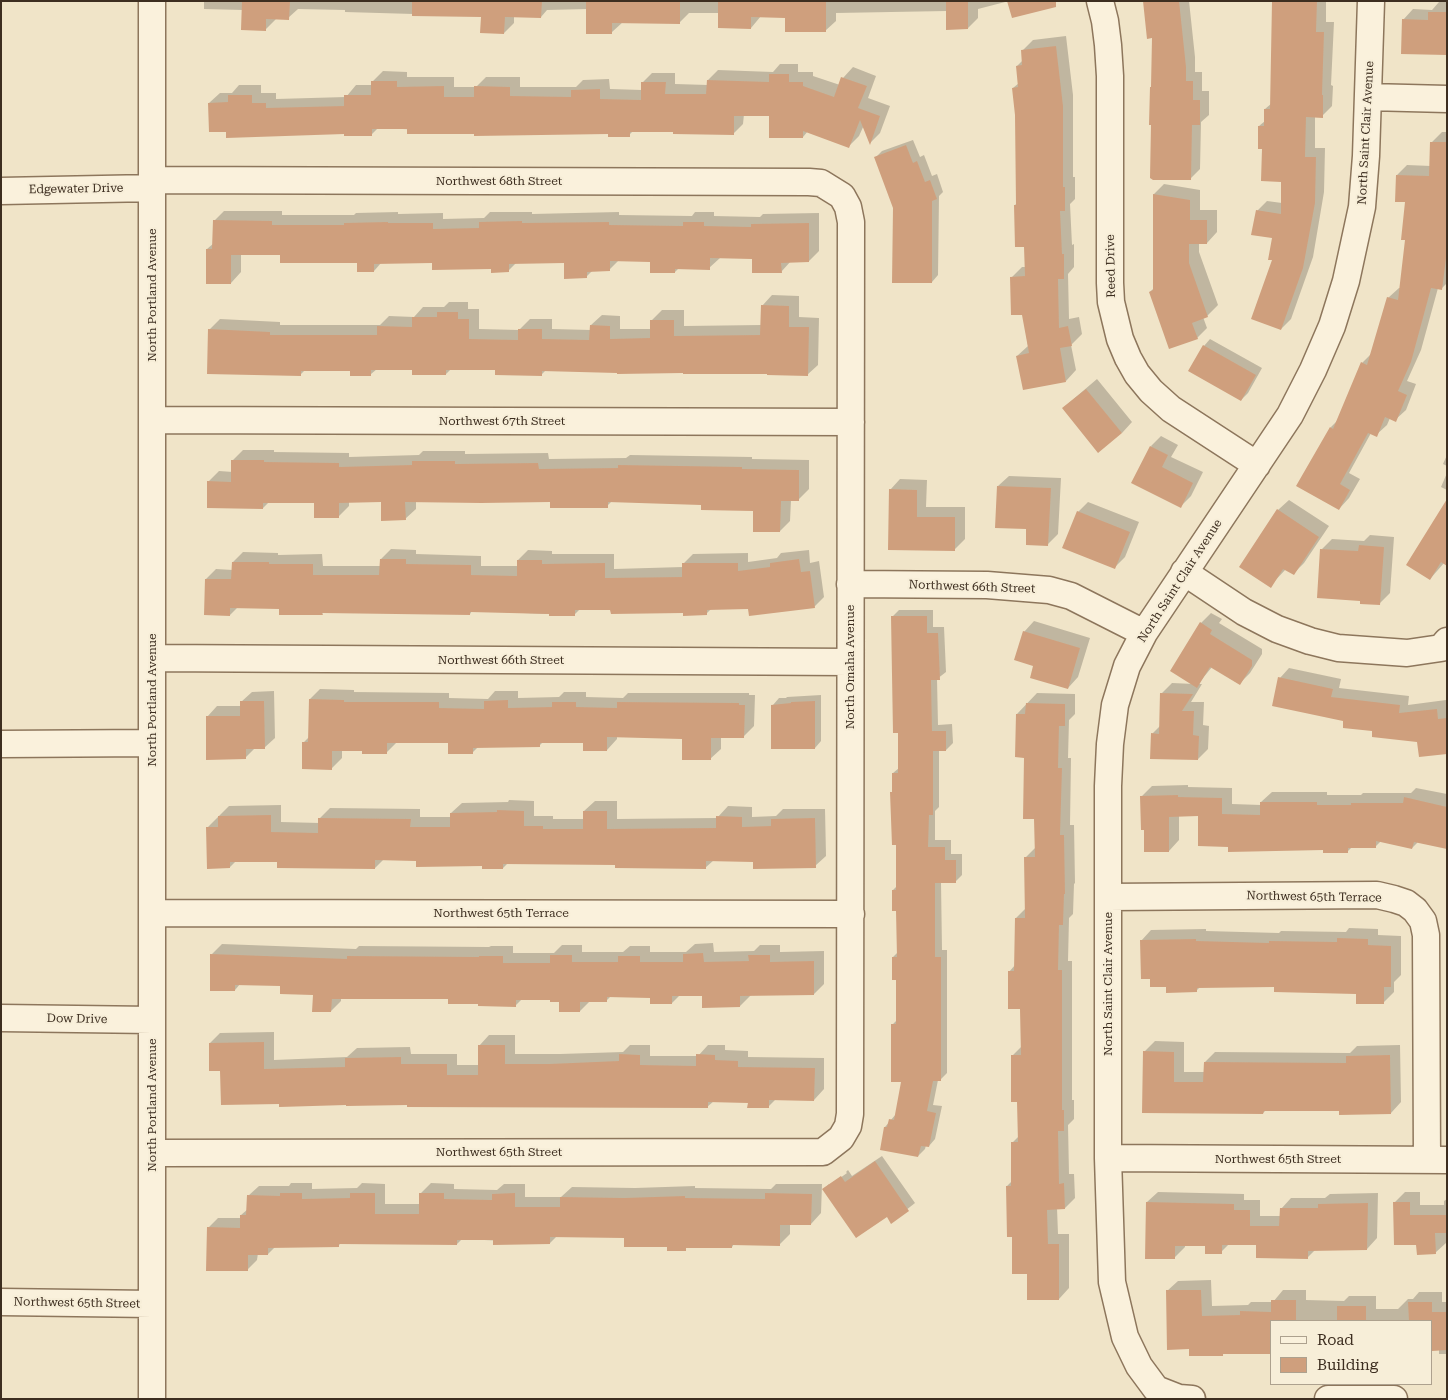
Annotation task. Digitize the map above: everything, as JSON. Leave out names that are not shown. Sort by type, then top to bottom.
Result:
[{"type":"street","name":"North Portland Avenue","points":[[152,1],[152,1399]]},
{"type":"street","name":"Reed Drive","points":[[1100,1],[1107,37],[1110,76],[1110,283],[1114,316],[1120,339],[1137,374],[1151,391],[1171,409],[1257,466]]},
{"type":"street","name":"North Saint Clair Avenue","points":[[1192,1399],[1179,1398],[1156,1389],[1139,1366],[1125,1337],[1112,1282],[1108,1158],[1108,786],[1110,744],[1118,697],[1127,666],[1144,633],[1290,415],[1313,370],[1332,326],[1346,281],[1362,207],[1371,1]]},
{"type":"street","points":[[1368,97],[1447,99]]},
{"type":"street","name":"Northwest 68th Street","points":[[152,184],[809,182],[821,183],[842,196]]},
{"type":"street","name":"Edgewater Drive","points":[[1,190],[152,184]]},
{"type":"street","name":"North Omaha Avenue","points":[[841,1138],[848,1126],[850,1114],[851,914],[851,222],[848,206],[842,196]]},
{"type":"street","name":"Northwest 67th Street","points":[[153,420],[851,422]]},
{"type":"street","points":[[1184,572],[1244,612],[1277,629],[1310,641],[1338,648],[1407,653],[1444,644]]},
{"type":"street","name":"Northwest 66th Street","points":[[850,584],[987,585],[1049,590],[1071,596],[1144,633]]},
{"type":"street","name":"Northwest 66th Street","points":[[152,658],[850,662]]},
{"type":"street","points":[[1,744],[152,744]]},
{"type":"street","name":"Northwest 65th Terrace","points":[[1108,897],[1377,895],[1406,903],[1415,910],[1422,921],[1426,935],[1437,1160]]},
{"type":"street","name":"Northwest 65th Terrace","points":[[152,912],[851,914]]},
{"type":"street","name":"Dow Drive","points":[[1,1018],[152,1020]]},
{"type":"street","name":"Northwest 65th Street","points":[[152,1153],[823,1152],[841,1138]]},
{"type":"street","name":"Northwest 65th Street","points":[[1108,1158],[1437,1160]]},
{"type":"street","name":"Northwest 65th Street","points":[[1,1302],[152,1304]]},
{"type":"street","points":[[1328,1399],[1394,1399]]},
{"type":"building","points":[[242,1],[290,1],[289,20],[266,19],[266,31],[241,30]]},
{"type":"building","points":[[412,1],[542,1],[541,18],[505,17],[504,34],[480,33],[481,17],[412,16]]},
{"type":"building","points":[[586,1],[680,1],[680,24],[612,23],[612,34],[586,34]]},
{"type":"building","points":[[718,1],[826,1],[826,32],[785,32],[785,18],[751,17],[751,29],[718,28]]},
{"type":"building","points":[[946,1],[968,1],[968,29],[946,30]]},
{"type":"building","points":[[1007,1],[1056,1],[1056,7],[1012,18]]},
{"type":"building","points":[[1143,1],[1179,1],[1186,81],[1193,81],[1193,100],[1200,100],[1200,125],[1192,125],[1191,180],[1153,180],[1150,178],[1151,125],[1149,125],[1152,38],[1147,39]]},
{"type":"building","points":[[1317,1],[1316,32],[1324,32],[1323,118],[1306,117],[1305,157],[1316,157],[1315,203],[1303,268],[1281,330],[1251,319],[1272,260],[1268,260],[1272,238],[1251,235],[1256,210],[1281,214],[1281,182],[1261,181],[1262,149],[1258,149],[1258,126],[1264,126],[1264,109],[1270,109],[1272,2]]},
{"type":"building","points":[[1428,12],[1447,12],[1447,55],[1401,54],[1402,19],[1428,20]]},
{"type":"building","points":[[1056,46],[1063,106],[1063,187],[1065,187],[1065,211],[1060,211],[1064,279],[1058,279],[1059,328],[1068,326],[1072,346],[1060,348],[1066,382],[1023,390],[1016,356],[1029,353],[1022,315],[1011,315],[1010,277],[1025,276],[1024,247],[1015,247],[1015,115],[1012,88],[1018,87],[1016,66],[1022,65],[1021,50]]},
{"type":"building","points":[[769,74],[789,74],[789,82],[803,82],[803,86],[834,97],[841,77],[867,86],[858,108],[880,116],[870,145],[860,120],[849,148],[803,131],[803,138],[769,138],[769,116],[734,116],[734,135],[630,132],[630,137],[608,137],[608,134],[474,136],[474,134],[407,134],[407,129],[372,129],[372,136],[344,136],[344,134],[226,138],[226,132],[209,132],[208,103],[228,102],[228,95],[252,95],[252,103],[266,103],[266,108],[344,106],[344,95],[371,95],[371,81],[397,81],[397,87],[444,86],[444,97],[474,97],[474,86],[510,87],[510,96],[571,97],[571,90],[600,89],[600,99],[641,100],[641,82],[666,82],[665,94],[706,94],[707,80],[769,82]]},
{"type":"building","points":[[1430,142],[1447,142],[1447,250],[1442,290],[1431,288],[1411,362],[1398,391],[1407,395],[1396,422],[1385,417],[1377,437],[1368,433],[1340,484],[1350,490],[1339,510],[1296,486],[1330,427],[1333,429],[1361,362],[1367,365],[1387,297],[1398,300],[1405,240],[1401,240],[1405,202],[1395,202],[1396,175],[1429,176]]},
{"type":"building","points":[[906,145],[913,163],[917,161],[925,182],[930,180],[937,199],[932,201],[932,283],[892,283],[893,208],[874,157]]},
{"type":"building","points":[[1153,194],[1190,200],[1190,220],[1207,220],[1207,244],[1189,244],[1189,263],[1208,317],[1192,323],[1198,339],[1169,349],[1149,292],[1153,290]]},
{"type":"building","points":[[213,220],[272,221],[272,225],[344,225],[344,223],[388,222],[433,223],[433,229],[479,228],[479,222],[522,221],[522,223],[609,222],[609,225],[683,226],[683,222],[704,222],[704,226],[751,227],[751,224],[809,223],[809,262],[781,263],[782,273],[752,273],[752,259],[710,258],[710,270],[675,269],[675,273],[650,273],[650,262],[610,261],[610,271],[587,272],[587,278],[564,279],[564,263],[509,264],[509,272],[491,273],[491,269],[432,270],[432,263],[374,264],[374,272],[357,272],[357,263],[280,263],[280,255],[231,255],[231,284],[206,284],[206,249],[212,249]]},
{"type":"building","points":[[761,305],[789,306],[789,327],[809,327],[808,376],[683,373],[617,374],[542,371],[542,376],[495,375],[495,370],[446,370],[446,375],[412,375],[412,370],[371,370],[371,376],[350,376],[350,371],[301,371],[301,376],[207,374],[208,329],[270,332],[270,335],[377,335],[377,326],[412,327],[412,317],[437,317],[437,312],[458,312],[458,319],[469,319],[469,339],[518,340],[518,329],[542,329],[542,339],[589,340],[590,325],[610,326],[610,339],[650,338],[650,320],[674,320],[674,336],[760,335]]},
{"type":"building","points":[[1203,345],[1256,375],[1241,401],[1188,371]]},
{"type":"building","points":[[1086,389],[1122,433],[1098,453],[1062,408]]},
{"type":"building","points":[[1150,446],[1168,455],[1162,467],[1193,483],[1181,508],[1131,483]]},
{"type":"building","points":[[231,460],[339,463],[339,467],[412,465],[412,461],[455,461],[455,464],[538,463],[539,469],[618,468],[618,465],[799,470],[799,501],[781,501],[780,532],[753,532],[753,511],[701,510],[701,505],[608,502],[608,508],[550,508],[550,502],[405,502],[406,520],[381,521],[381,502],[339,503],[339,518],[314,518],[314,503],[263,503],[263,509],[207,508],[207,481],[231,482]]},
{"type":"building","points":[[997,486],[1051,488],[1048,546],[1026,545],[1026,529],[995,528]]},
{"type":"building","points":[[889,489],[917,490],[917,517],[955,517],[955,551],[888,550]]},
{"type":"building","points":[[1447,499],[1447,566],[1441,562],[1430,580],[1406,565]]},
{"type":"building","points":[[1277,509],[1319,537],[1294,575],[1283,569],[1271,588],[1239,567]]},
{"type":"building","points":[[1077,511],[1130,532],[1115,569],[1062,548]]},
{"type":"building","points":[[1359,545],[1384,547],[1380,605],[1360,604],[1360,601],[1317,598],[1320,549],[1358,551]]},
{"type":"building","points":[[380,559],[406,559],[406,564],[471,565],[471,575],[517,576],[517,560],[542,560],[542,564],[605,563],[605,578],[682,577],[682,563],[738,563],[738,571],[770,567],[770,563],[799,559],[801,572],[810,571],[815,608],[749,616],[748,609],[707,610],[707,615],[683,616],[683,613],[611,614],[610,610],[575,610],[575,616],[549,616],[549,614],[470,612],[470,615],[322,613],[323,615],[279,615],[279,609],[230,608],[230,616],[204,615],[205,579],[231,579],[232,562],[313,564],[313,575],[379,575]]},
{"type":"building","points":[[891,616],[927,616],[927,633],[938,633],[940,680],[931,680],[932,731],[946,731],[946,751],[933,751],[933,815],[929,815],[928,847],[945,847],[945,860],[956,860],[956,883],[935,883],[935,957],[941,957],[941,1081],[933,1081],[927,1111],[936,1113],[929,1147],[921,1146],[918,1157],[880,1150],[884,1127],[887,1127],[889,1119],[894,1120],[901,1082],[891,1082],[891,1024],[896,1024],[896,980],[892,980],[892,957],[897,957],[896,911],[892,911],[892,890],[896,890],[896,845],[892,845],[890,792],[892,792],[892,773],[898,773],[898,733],[893,733]]},
{"type":"building","points":[[1200,622],[1212,630],[1210,634],[1252,660],[1252,666],[1240,685],[1210,667],[1197,688],[1170,671]]},
{"type":"building","points":[[1023,631],[1080,648],[1068,689],[1030,678],[1033,666],[1014,660]]},
{"type":"building","points":[[1278,677],[1333,689],[1331,697],[1400,705],[1399,713],[1437,709],[1438,719],[1447,718],[1447,754],[1419,757],[1417,742],[1372,737],[1372,731],[1343,728],[1343,721],[1272,706]]},
{"type":"building","points":[[1160,693],[1193,694],[1182,711],[1194,711],[1193,735],[1199,736],[1198,760],[1150,759],[1151,733],[1159,734]]},
{"type":"building","points":[[309,699],[344,700],[344,702],[439,702],[439,708],[484,709],[484,701],[508,700],[508,708],[552,707],[552,702],[576,702],[576,707],[617,708],[617,702],[739,703],[739,705],[745,705],[744,738],[711,738],[711,760],[682,760],[682,739],[607,737],[607,751],[583,751],[583,743],[540,743],[540,747],[473,748],[473,754],[448,754],[448,743],[387,743],[387,754],[362,754],[362,751],[332,751],[332,770],[302,769],[302,742],[308,742]]},
{"type":"building","points":[[240,701],[264,701],[265,749],[246,749],[246,759],[206,760],[206,716],[240,716]]},
{"type":"building","points":[[815,701],[815,749],[771,749],[771,705]]},
{"type":"building","points":[[1026,703],[1065,704],[1065,726],[1059,726],[1058,768],[1062,768],[1060,835],[1064,835],[1065,894],[1063,925],[1059,925],[1058,970],[1062,970],[1062,1110],[1064,1110],[1064,1131],[1058,1131],[1059,1184],[1064,1183],[1065,1209],[1047,1210],[1048,1244],[1059,1244],[1059,1300],[1027,1300],[1027,1274],[1012,1274],[1012,1237],[1007,1237],[1006,1186],[1011,1186],[1011,1142],[1018,1142],[1017,1102],[1011,1102],[1011,1055],[1021,1055],[1020,1009],[1008,1009],[1008,971],[1014,971],[1015,918],[1025,918],[1024,857],[1035,857],[1034,819],[1023,819],[1024,758],[1015,757],[1016,714],[1025,714]]},
{"type":"building","points":[[1178,795],[1178,797],[1222,798],[1222,814],[1260,815],[1260,802],[1317,802],[1317,805],[1351,805],[1351,803],[1403,803],[1404,797],[1447,807],[1447,849],[1414,842],[1412,849],[1376,841],[1376,848],[1348,848],[1348,853],[1323,853],[1323,850],[1228,852],[1228,847],[1198,846],[1198,816],[1169,817],[1169,852],[1144,852],[1144,830],[1141,830],[1140,796]]},
{"type":"building","points":[[497,810],[524,811],[524,826],[543,826],[543,829],[583,829],[583,811],[607,811],[607,829],[716,828],[716,816],[742,817],[742,827],[771,826],[771,819],[815,818],[816,868],[753,869],[753,862],[706,861],[706,869],[615,868],[615,865],[503,864],[503,869],[482,869],[482,866],[416,867],[416,861],[375,860],[375,869],[277,868],[277,862],[230,862],[230,868],[207,869],[206,827],[218,827],[218,816],[271,815],[271,832],[318,833],[318,818],[411,819],[410,827],[450,827],[450,813],[497,812]]},
{"type":"building","points":[[1337,938],[1368,939],[1368,945],[1391,946],[1391,987],[1384,987],[1384,1004],[1356,1004],[1356,994],[1274,992],[1274,987],[1197,988],[1197,992],[1166,993],[1166,987],[1150,987],[1150,979],[1141,979],[1140,940],[1196,939],[1196,941],[1269,943],[1269,941],[1337,942]]},
{"type":"building","points":[[703,953],[704,962],[749,961],[748,955],[770,955],[770,962],[814,961],[814,995],[740,996],[740,1007],[702,1008],[702,996],[672,996],[672,1004],[650,1004],[650,998],[607,997],[607,1002],[580,1002],[580,1012],[559,1012],[559,1002],[550,1002],[550,1000],[516,1000],[516,1007],[448,1004],[448,999],[332,999],[331,1012],[312,1012],[313,995],[280,994],[280,986],[235,985],[235,991],[210,991],[210,954],[347,959],[347,956],[503,956],[503,963],[550,963],[550,955],[572,955],[572,962],[618,962],[618,956],[640,956],[640,962],[683,962],[683,954]]},
{"type":"building","points":[[264,1042],[264,1069],[345,1067],[345,1058],[401,1057],[401,1064],[447,1064],[447,1075],[478,1075],[478,1045],[505,1045],[505,1064],[619,1061],[619,1054],[640,1055],[640,1065],[696,1066],[696,1054],[715,1055],[715,1060],[738,1061],[738,1067],[815,1068],[814,1101],[769,1100],[769,1108],[747,1108],[748,1103],[708,1102],[708,1108],[407,1107],[407,1105],[279,1107],[279,1104],[221,1105],[220,1071],[209,1071],[209,1043]]},
{"type":"building","points":[[1143,1051],[1174,1052],[1174,1082],[1203,1082],[1204,1062],[1346,1063],[1346,1056],[1390,1055],[1391,1114],[1339,1115],[1339,1111],[1264,1111],[1263,1114],[1142,1113]]},
{"type":"building","points":[[875,1161],[909,1211],[891,1224],[887,1217],[856,1238],[822,1189],[841,1176],[845,1182]]},
{"type":"building","points":[[280,1193],[302,1193],[302,1199],[350,1198],[350,1193],[375,1193],[375,1214],[419,1214],[419,1193],[444,1193],[444,1199],[492,1200],[492,1194],[515,1193],[515,1207],[560,1207],[560,1197],[624,1198],[685,1196],[685,1198],[765,1199],[765,1193],[812,1194],[811,1225],[780,1225],[780,1246],[732,1245],[732,1248],[686,1248],[686,1251],[667,1251],[667,1247],[624,1247],[624,1238],[550,1237],[550,1244],[493,1245],[493,1240],[457,1240],[457,1245],[339,1244],[339,1247],[268,1248],[268,1255],[248,1255],[248,1271],[206,1271],[207,1227],[240,1228],[240,1215],[246,1215],[247,1195],[280,1196]]},
{"type":"building","points":[[1146,1202],[1234,1204],[1234,1210],[1250,1210],[1250,1226],[1279,1226],[1280,1208],[1318,1208],[1318,1204],[1368,1203],[1367,1250],[1308,1251],[1308,1259],[1256,1258],[1256,1245],[1222,1245],[1222,1254],[1205,1254],[1205,1246],[1175,1246],[1175,1259],[1145,1259]]},
{"type":"building","points":[[1393,1202],[1410,1202],[1410,1215],[1447,1215],[1447,1233],[1435,1233],[1436,1254],[1417,1255],[1416,1245],[1394,1245]]},
{"type":"building","points":[[1166,1290],[1201,1290],[1202,1316],[1240,1315],[1240,1311],[1271,1312],[1271,1300],[1296,1300],[1296,1320],[1270,1320],[1270,1354],[1189,1356],[1189,1349],[1167,1350]]},
{"type":"building","points":[[1408,1302],[1432,1302],[1432,1312],[1447,1312],[1447,1350],[1433,1351],[1433,1320],[1409,1320]]},
{"type":"building","points":[[1337,1306],[1366,1306],[1366,1320],[1337,1320]]}]
